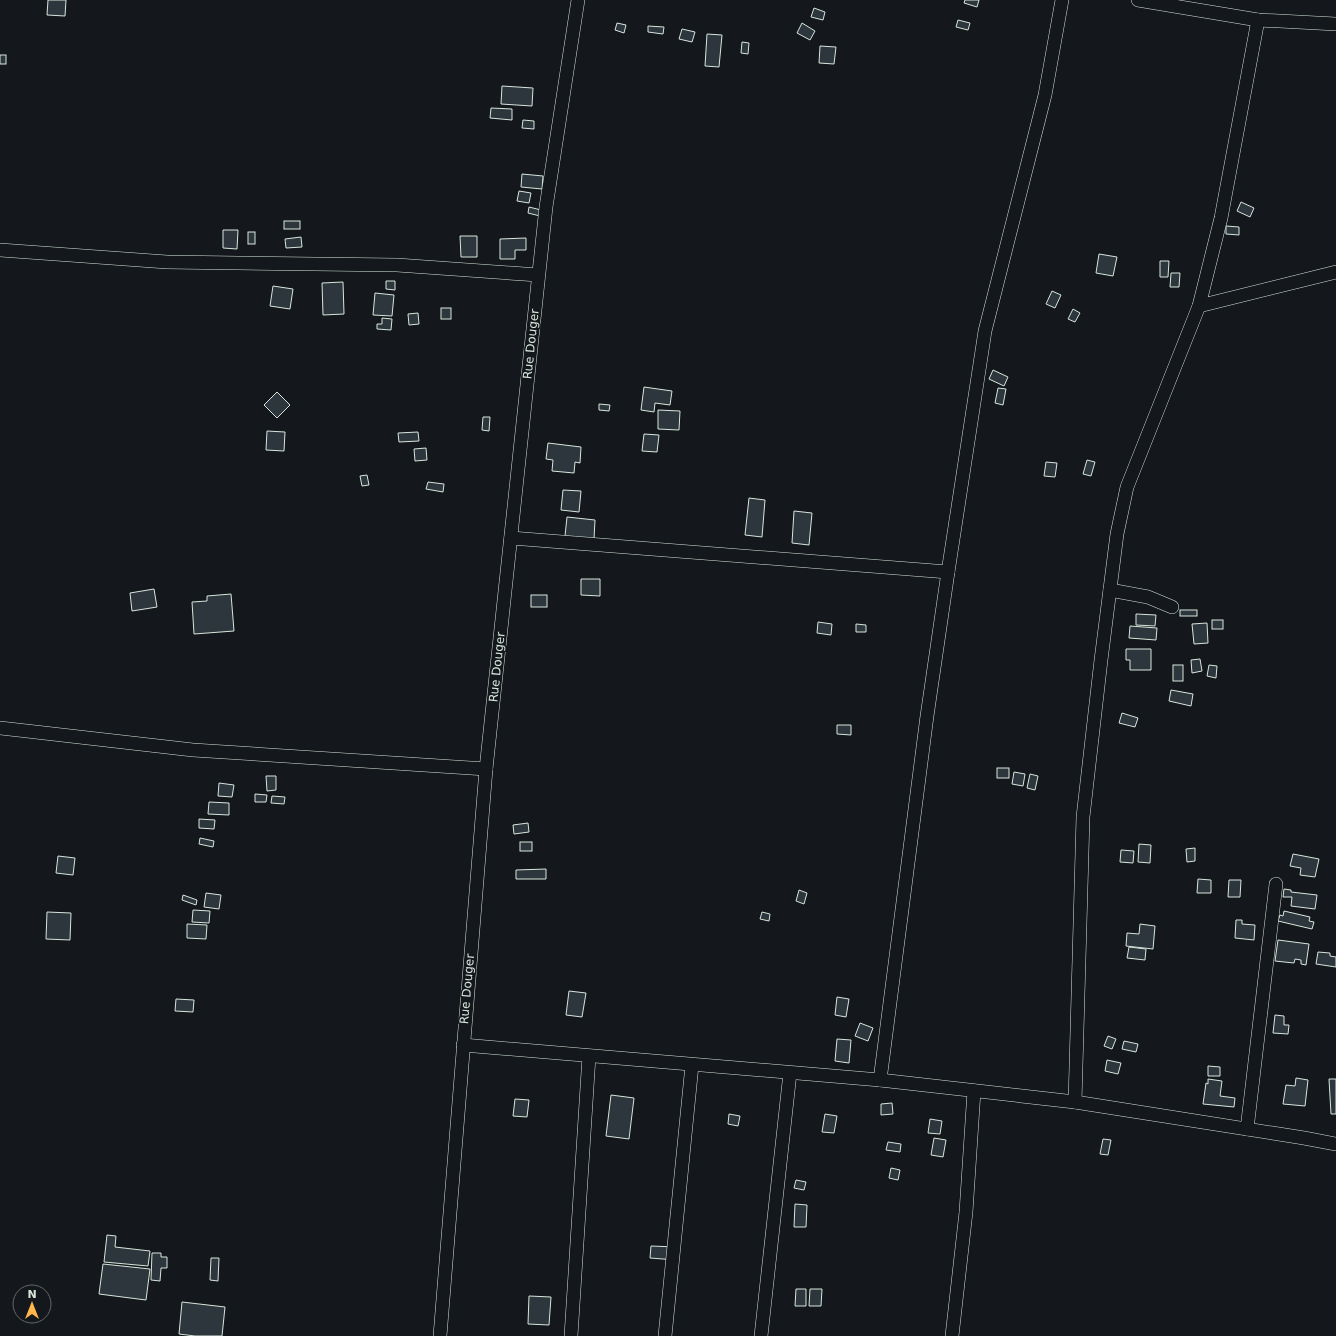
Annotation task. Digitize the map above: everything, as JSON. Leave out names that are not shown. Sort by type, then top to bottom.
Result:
[{"type":"street","name":"Rue Douger","points":[[440,1336],[486,769],[546,207],[578,0]]},
{"type":"street","points":[[880,1080],[927,716],[985,331],[1045,95],[1062,0]]},
{"type":"street","points":[[1138,0],[1258,20],[1336,24]]},
{"type":"street","points":[[1075,1102],[1083,817],[1117,534],[1127,487],[1198,306],[1221,218],[1258,20]]},
{"type":"street","points":[[0,250],[167,262],[397,265],[538,275]]},
{"type":"street","points":[[1198,306],[1336,272]]},
{"type":"street","points":[[511,538],[948,572]]},
{"type":"street","points":[[1110,590],[1148,597],[1172,607]]},
{"type":"street","points":[[0,728],[193,750],[486,769]]},
{"type":"street","points":[[1247,1129],[1276,884]]},
{"type":"street","points":[[463,1045],[880,1080],[1075,1102],[1336,1144]]},
{"type":"street","points":[[571,1336],[589,1056]]},
{"type":"street","points":[[665,1336],[692,1065]]},
{"type":"street","points":[[761,1336],[790,1073]]},
{"type":"street","points":[[952,1336],[966,1212],[974,1091]]},
{"type":"building","points":[[48,0],[66,0],[65,16],[47,15]]},
{"type":"building","points":[[965,0],[979,0],[977,7],[964,3]]},
{"type":"building","points":[[814,8],[825,12],[823,20],[811,17]]},
{"type":"building","points":[[958,20],[970,23],[968,30],[956,27]]},
{"type":"building","points":[[617,23],[626,25],[624,33],[615,30]]},
{"type":"building","points":[[802,23],[815,31],[810,40],[797,33]]},
{"type":"building","points":[[648,26],[664,27],[663,34],[648,32]]},
{"type":"building","points":[[682,29],[695,32],[692,42],[679,39]]},
{"type":"building","points":[[707,34],[722,35],[719,67],[705,66]]},
{"type":"building","points":[[742,42],[749,43],[748,54],[741,53]]},
{"type":"building","points":[[820,46],[836,47],[834,64],[819,63]]},
{"type":"building","points":[[0,55],[6,55],[6,64],[0,64]]},
{"type":"building","points":[[502,86],[533,88],[532,106],[501,104]]},
{"type":"building","points":[[491,108],[512,109],[512,120],[490,118]]},
{"type":"building","points":[[523,120],[534,121],[534,129],[522,128]]},
{"type":"building","points":[[522,174],[543,176],[542,189],[521,187]]},
{"type":"building","points":[[519,191],[531,193],[529,203],[517,201]]},
{"type":"building","points":[[1241,202],[1254,208],[1250,217],[1237,211]]},
{"type":"building","points":[[529,207],[541,210],[540,216],[528,213]]},
{"type":"building","points":[[284,221],[300,221],[300,229],[284,229]]},
{"type":"building","points":[[1226,226],[1239,227],[1239,235],[1226,234]]},
{"type":"building","points":[[223,230],[238,230],[237,249],[223,248]]},
{"type":"building","points":[[248,232],[255,232],[255,244],[248,244]]},
{"type":"building","points":[[460,236],[477,236],[477,257],[461,257]]},
{"type":"building","points":[[301,237],[302,247],[286,248],[285,239]]},
{"type":"building","points":[[526,238],[526,250],[515,250],[515,259],[500,259],[500,239]]},
{"type":"building","points":[[1099,254],[1117,257],[1113,276],[1096,273]]},
{"type":"building","points":[[1160,261],[1169,261],[1168,277],[1160,277]]},
{"type":"building","points":[[1171,273],[1180,273],[1179,287],[1170,287]]},
{"type":"building","points":[[386,281],[395,281],[395,290],[386,289]]},
{"type":"building","points":[[343,282],[344,314],[323,315],[322,283]]},
{"type":"building","points":[[273,286],[293,289],[290,309],[270,306]]},
{"type":"building","points":[[1052,291],[1061,295],[1055,308],[1046,304]]},
{"type":"building","points":[[375,293],[394,295],[392,316],[373,315]]},
{"type":"building","points":[[441,308],[451,308],[451,319],[441,319]]},
{"type":"building","points":[[1073,309],[1080,313],[1075,322],[1068,319]]},
{"type":"building","points":[[418,313],[419,324],[409,325],[408,314]]},
{"type":"building","points":[[382,318],[392,319],[391,330],[377,329],[377,324],[382,324]]},
{"type":"building","points":[[993,370],[1008,377],[1004,386],[989,379]]},
{"type":"building","points":[[644,387],[672,391],[670,405],[655,403],[654,412],[641,410]]},
{"type":"building","points":[[998,388],[1006,389],[1003,405],[995,403]]},
{"type":"building","points":[[277,392],[290,405],[277,418],[264,405]]},
{"type":"building","points":[[599,404],[610,405],[609,411],[599,410]]},
{"type":"building","points":[[658,410],[680,411],[679,430],[658,429]]},
{"type":"building","points":[[483,417],[490,417],[489,431],[482,430]]},
{"type":"building","points":[[267,431],[285,432],[284,451],[266,450]]},
{"type":"building","points":[[418,432],[419,441],[399,442],[398,433]]},
{"type":"building","points":[[644,434],[659,435],[657,452],[642,451]]},
{"type":"building","points":[[548,443],[581,447],[580,463],[575,462],[574,473],[552,471],[553,460],[546,459]]},
{"type":"building","points":[[426,448],[427,460],[415,461],[414,449]]},
{"type":"building","points":[[1087,460],[1095,462],[1091,476],[1083,474]]},
{"type":"building","points":[[1046,462],[1057,463],[1055,477],[1044,476]]},
{"type":"building","points":[[367,475],[369,485],[362,486],[360,476]]},
{"type":"building","points":[[428,482],[444,484],[443,492],[426,489]]},
{"type":"building","points":[[563,490],[581,491],[579,512],[561,510]]},
{"type":"building","points":[[749,498],[765,500],[762,537],[745,535]]},
{"type":"building","points":[[794,511],[812,513],[809,545],[792,543]]},
{"type":"building","points":[[567,517],[595,520],[594,539],[565,536]]},
{"type":"building","points":[[581,579],[600,579],[600,596],[581,595]]},
{"type":"building","points":[[154,589],[157,607],[132,611],[130,593]]},
{"type":"building","points":[[231,594],[234,631],[194,634],[192,602],[207,601],[207,596]]},
{"type":"building","points":[[531,595],[547,595],[547,607],[531,607]]},
{"type":"building","points":[[1180,610],[1197,610],[1197,616],[1180,616]]},
{"type":"building","points":[[1136,614],[1156,615],[1155,626],[1136,625]]},
{"type":"building","points":[[1212,620],[1223,620],[1223,629],[1212,629]]},
{"type":"building","points":[[818,622],[832,624],[831,635],[817,633]]},
{"type":"building","points":[[1207,623],[1208,643],[1194,644],[1192,624]]},
{"type":"building","points":[[856,624],[866,625],[866,632],[856,632]]},
{"type":"building","points":[[1130,626],[1157,628],[1156,640],[1129,638]]},
{"type":"building","points":[[1126,649],[1151,649],[1151,670],[1130,670],[1130,660],[1126,660]]},
{"type":"building","points":[[1200,659],[1202,671],[1192,673],[1191,660]]},
{"type":"building","points":[[1173,665],[1183,665],[1183,681],[1173,681]]},
{"type":"building","points":[[1209,665],[1217,666],[1216,678],[1207,676]]},
{"type":"building","points":[[1171,690],[1193,694],[1191,706],[1169,701]]},
{"type":"building","points":[[1122,713],[1138,718],[1135,727],[1119,723]]},
{"type":"building","points":[[837,725],[851,725],[851,735],[837,734]]},
{"type":"building","points":[[997,768],[1009,768],[1009,778],[997,778]]},
{"type":"building","points":[[1014,772],[1025,774],[1023,786],[1012,784]]},
{"type":"building","points":[[1030,774],[1038,776],[1035,790],[1027,788]]},
{"type":"building","points":[[266,776],[276,776],[276,790],[267,791]]},
{"type":"building","points":[[219,783],[234,785],[232,797],[218,796]]},
{"type":"building","points":[[255,794],[267,795],[266,802],[255,802]]},
{"type":"building","points":[[272,796],[285,797],[284,804],[271,803]]},
{"type":"building","points":[[209,802],[229,803],[229,815],[208,814]]},
{"type":"building","points":[[199,819],[215,820],[214,829],[199,828]]},
{"type":"building","points":[[528,823],[529,832],[514,834],[513,825]]},
{"type":"building","points":[[200,838],[214,841],[213,847],[199,844]]},
{"type":"building","points":[[520,842],[532,842],[532,851],[520,851]]},
{"type":"building","points":[[1139,844],[1151,845],[1150,863],[1138,862]]},
{"type":"building","points":[[1195,848],[1195,861],[1187,862],[1186,849]]},
{"type":"building","points":[[1121,850],[1134,851],[1133,863],[1120,862]]},
{"type":"building","points":[[1293,854],[1319,859],[1315,877],[1300,875],[1301,868],[1290,866]]},
{"type":"building","points":[[58,856],[75,858],[73,875],[56,873]]},
{"type":"building","points":[[546,869],[546,879],[516,879],[516,870]]},
{"type":"building","points":[[1198,879],[1211,880],[1211,893],[1197,893]]},
{"type":"building","points":[[1229,880],[1241,880],[1240,897],[1228,897]]},
{"type":"building","points":[[1284,889],[1291,890],[1291,892],[1317,895],[1315,909],[1291,906],[1292,897],[1283,897]]},
{"type":"building","points":[[799,890],[807,893],[804,904],[796,901]]},
{"type":"building","points":[[206,893],[221,895],[219,909],[204,907]]},
{"type":"building","points":[[183,895],[197,900],[196,905],[182,900]]},
{"type":"building","points":[[193,910],[210,911],[209,923],[192,922]]},
{"type":"building","points":[[1284,911],[1310,917],[1309,921],[1314,922],[1312,929],[1278,921],[1280,915],[1283,916]]},
{"type":"building","points":[[47,912],[71,913],[70,940],[46,939]]},
{"type":"building","points":[[762,912],[770,914],[769,921],[760,919]]},
{"type":"building","points":[[1236,920],[1242,920],[1242,924],[1255,925],[1254,940],[1235,938]]},
{"type":"building","points":[[187,924],[207,925],[206,939],[187,938]]},
{"type":"building","points":[[1140,924],[1155,926],[1153,949],[1126,946],[1127,933],[1139,934]]},
{"type":"building","points":[[1278,940],[1309,944],[1306,965],[1301,964],[1301,960],[1295,959],[1294,963],[1275,961]]},
{"type":"building","points":[[1129,947],[1146,949],[1145,960],[1127,958]]},
{"type":"building","points":[[1318,952],[1330,953],[1330,956],[1336,957],[1336,967],[1316,964]]},
{"type":"building","points":[[569,991],[586,993],[582,1017],[566,1015]]},
{"type":"building","points":[[837,997],[849,999],[846,1017],[835,1015]]},
{"type":"building","points":[[176,999],[194,1000],[193,1012],[175,1011]]},
{"type":"building","points":[[1275,1015],[1284,1016],[1284,1025],[1289,1025],[1288,1034],[1273,1033]]},
{"type":"building","points":[[860,1023],[873,1028],[868,1041],[855,1036]]},
{"type":"building","points":[[1108,1036],[1116,1039],[1112,1049],[1104,1046]]},
{"type":"building","points":[[837,1039],[851,1040],[849,1063],[835,1061]]},
{"type":"building","points":[[1124,1041],[1138,1044],[1136,1052],[1122,1049]]},
{"type":"building","points":[[1107,1060],[1121,1063],[1118,1074],[1105,1071]]},
{"type":"building","points":[[1208,1066],[1220,1067],[1220,1076],[1208,1076]]},
{"type":"building","points":[[1296,1078],[1308,1080],[1305,1106],[1283,1104],[1286,1085],[1295,1086]]},
{"type":"building","points":[[1208,1079],[1222,1081],[1220,1096],[1235,1098],[1234,1107],[1203,1104]]},
{"type":"building","points":[[1329,1079],[1336,1079],[1336,1114],[1331,1114]]},
{"type":"building","points":[[611,1095],[634,1098],[629,1139],[606,1136]]},
{"type":"building","points":[[515,1099],[529,1100],[527,1117],[513,1116]]},
{"type":"building","points":[[892,1103],[893,1114],[881,1115],[881,1104]]},
{"type":"building","points":[[729,1114],[740,1116],[738,1126],[728,1124]]},
{"type":"building","points":[[825,1114],[837,1116],[834,1133],[822,1132]]},
{"type":"building","points":[[930,1119],[942,1121],[940,1134],[928,1133]]},
{"type":"building","points":[[934,1138],[946,1140],[943,1157],[931,1155]]},
{"type":"building","points":[[1103,1139],[1111,1140],[1108,1155],[1100,1154]]},
{"type":"building","points":[[888,1142],[901,1144],[900,1152],[886,1150]]},
{"type":"building","points":[[891,1168],[900,1170],[898,1180],[889,1178]]},
{"type":"building","points":[[796,1180],[806,1182],[804,1190],[794,1188]]},
{"type":"building","points":[[795,1204],[807,1205],[806,1227],[794,1227]]},
{"type":"building","points":[[107,1235],[116,1236],[115,1247],[150,1251],[148,1266],[104,1262]]},
{"type":"building","points":[[651,1246],[676,1247],[676,1260],[650,1258]]},
{"type":"building","points":[[152,1253],[161,1253],[161,1257],[167,1257],[167,1268],[161,1268],[160,1281],[151,1280]]},
{"type":"building","points":[[211,1258],[219,1258],[218,1281],[210,1280]]},
{"type":"building","points":[[103,1264],[150,1269],[146,1300],[99,1294]]},
{"type":"building","points":[[796,1289],[806,1289],[806,1306],[795,1306]]},
{"type":"building","points":[[810,1289],[822,1289],[821,1306],[809,1306]]},
{"type":"building","points":[[529,1296],[551,1297],[549,1325],[528,1324]]},
{"type":"building","points":[[182,1302],[225,1307],[222,1336],[195,1336],[179,1334]]}]
